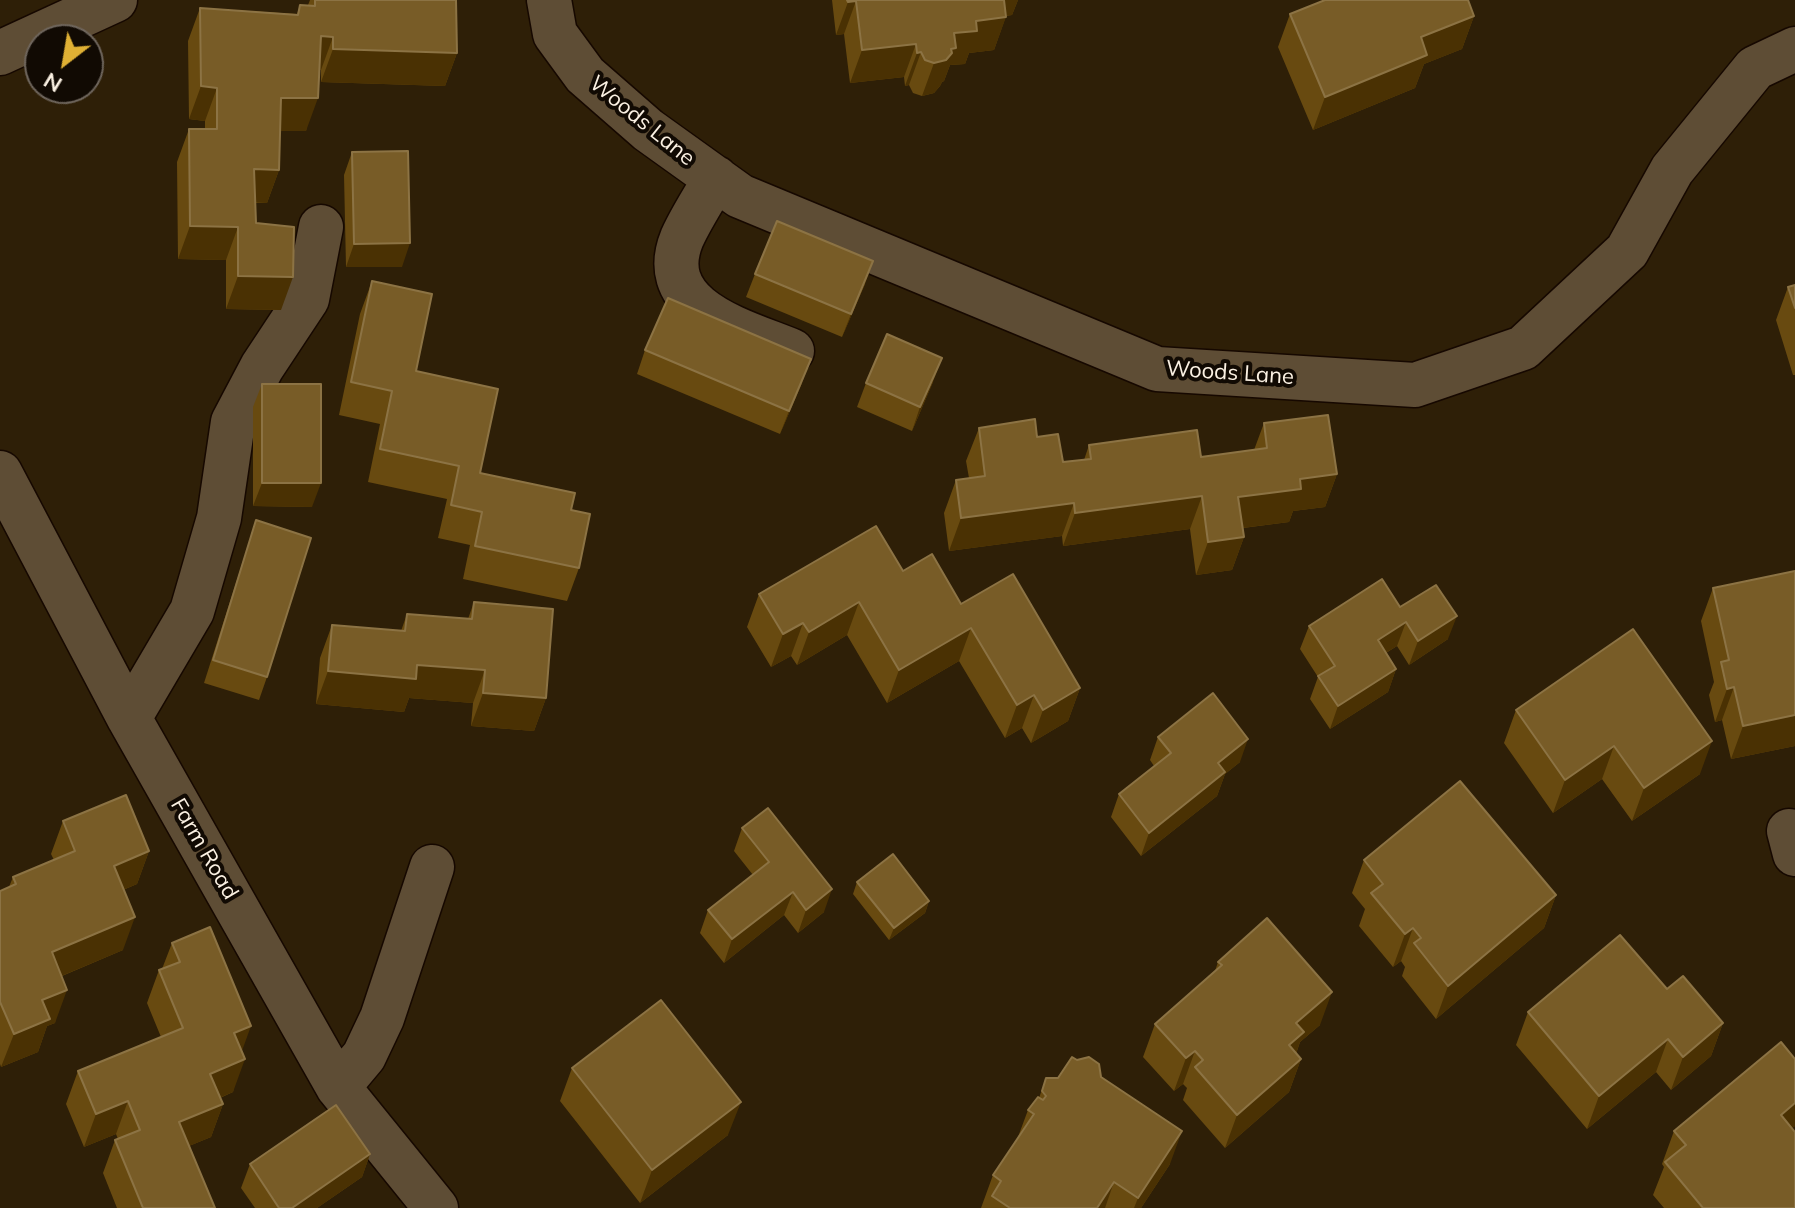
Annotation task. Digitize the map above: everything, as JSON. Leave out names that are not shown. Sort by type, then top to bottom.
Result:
[{"type":"street","points":[[0,53],[115,0]]},
{"type":"street","name":"Woods Lane","points":[[549,0],[555,34],[585,75],[648,130],[740,196],[1157,369],[1415,385],[1523,348],[1627,251],[1672,170],[1755,68],[1795,49]]},
{"type":"street","points":[[716,178],[681,241],[676,271],[681,291],[717,321],[792,351]]},
{"type":"street","points":[[129,718],[192,611],[219,518],[233,422],[262,367],[307,299],[321,227]]},
{"type":"street","name":"Farm Road","points":[[0,473],[129,718],[338,1087],[436,1208]]},
{"type":"street","points":[[338,1087],[364,1056],[382,1018],[432,867]]},
{"type":"building","points":[[315,0],[456,0],[457,53],[333,49],[333,37],[321,36],[318,98],[281,98],[279,170],[254,169],[256,223],[294,227],[293,277],[238,276],[238,227],[190,226],[189,129],[217,129],[217,88],[201,86],[200,8],[298,15],[300,5],[315,6]]},
{"type":"building","points":[[847,0],[1004,0],[1006,17],[976,21],[977,31],[954,33],[956,48],[951,49],[952,53],[946,60],[934,63],[925,60],[921,52],[917,53],[916,44],[862,50],[856,1]]},
{"type":"building","points":[[1325,0],[1468,0],[1474,16],[1421,37],[1427,55],[1325,97],[1290,14]]},
{"type":"building","points":[[408,151],[410,243],[354,244],[352,152]]},
{"type":"building","points":[[777,221],[873,261],[851,314],[755,274]]},
{"type":"building","points":[[372,281],[432,294],[416,371],[498,389],[480,473],[575,493],[571,510],[590,514],[579,568],[475,546],[482,512],[451,505],[459,466],[380,449],[392,391],[351,382]]},
{"type":"building","points":[[1795,285],[1795,308],[1788,287]]},
{"type":"building","points":[[668,298],[811,359],[789,411],[645,350]]},
{"type":"building","points":[[887,334],[942,358],[920,407],[866,383]]},
{"type":"building","points":[[262,384],[321,384],[321,483],[262,483]]},
{"type":"building","points":[[1328,415],[1337,474],[1300,479],[1301,489],[1238,497],[1244,537],[1208,542],[1202,496],[1075,513],[1074,503],[961,518],[956,480],[985,476],[979,428],[1035,419],[1037,437],[1058,434],[1063,462],[1091,459],[1089,445],[1197,430],[1201,457],[1267,448],[1264,423]]},
{"type":"building","points":[[256,520],[311,538],[267,677],[213,660]]},
{"type":"building","points":[[876,526],[903,571],[932,554],[961,604],[1013,574],[1080,688],[1043,710],[1034,695],[1017,705],[971,628],[899,670],[859,602],[809,632],[803,623],[783,634],[759,594]]},
{"type":"building","points":[[1795,571],[1795,715],[1743,726],[1734,687],[1727,689],[1721,662],[1729,660],[1713,588]]},
{"type":"building","points":[[1382,579],[1400,607],[1436,585],[1457,616],[1418,641],[1406,622],[1378,640],[1396,669],[1338,706],[1318,676],[1335,666],[1309,626]]},
{"type":"building","points":[[474,602],[553,609],[546,698],[483,693],[485,670],[417,665],[416,679],[328,671],[332,625],[405,631],[407,614],[472,619]]},
{"type":"building","points":[[1633,629],[1712,741],[1644,788],[1614,746],[1565,780],[1516,710]]},
{"type":"building","points":[[1213,693],[1248,739],[1218,763],[1225,772],[1149,833],[1119,794],[1171,753],[1158,737]]},
{"type":"building","points":[[1460,781],[1556,895],[1448,986],[1414,943],[1421,938],[1413,928],[1405,934],[1371,893],[1383,884],[1364,860]]},
{"type":"building","points":[[126,795],[149,851],[114,866],[135,917],[52,952],[67,990],[42,1000],[50,1019],[14,1034],[0,1002],[0,891],[16,884],[13,877],[75,851],[63,821]]},
{"type":"building","points":[[768,808],[832,889],[806,910],[793,892],[732,939],[708,910],[769,862],[742,828]]},
{"type":"building","points":[[893,854],[929,901],[894,928],[857,882]]},
{"type":"building","points":[[1267,918],[1332,992],[1296,1023],[1304,1032],[1289,1045],[1301,1059],[1237,1115],[1195,1067],[1203,1060],[1195,1051],[1186,1058],[1155,1024],[1222,965],[1218,962]]},
{"type":"building","points":[[210,927],[251,1026],[234,1033],[245,1059],[210,1074],[223,1104],[179,1122],[215,1208],[143,1208],[115,1140],[140,1130],[128,1101],[96,1114],[78,1071],[183,1028],[159,970],[180,962],[172,943]]},
{"type":"building","points":[[1620,935],[1667,989],[1683,976],[1723,1023],[1683,1057],[1668,1039],[1599,1096],[1528,1012]]},
{"type":"building","points":[[661,1000],[741,1102],[652,1170],[572,1068]]},
{"type":"building","points":[[1781,1042],[1795,1059],[1795,1103],[1781,1115],[1795,1132],[1795,1208],[1703,1208],[1665,1162],[1686,1145],[1674,1131]]},
{"type":"building","points":[[1072,1057],[1077,1060],[1089,1057],[1099,1064],[1101,1077],[1182,1131],[1138,1198],[1114,1182],[1097,1208],[1010,1208],[992,1196],[1001,1181],[993,1175],[1034,1114],[1028,1110],[1038,1097],[1043,1100],[1046,1096],[1042,1091],[1046,1078],[1058,1078]]},
{"type":"building","points":[[336,1105],[370,1154],[292,1208],[279,1208],[250,1164]]}]
